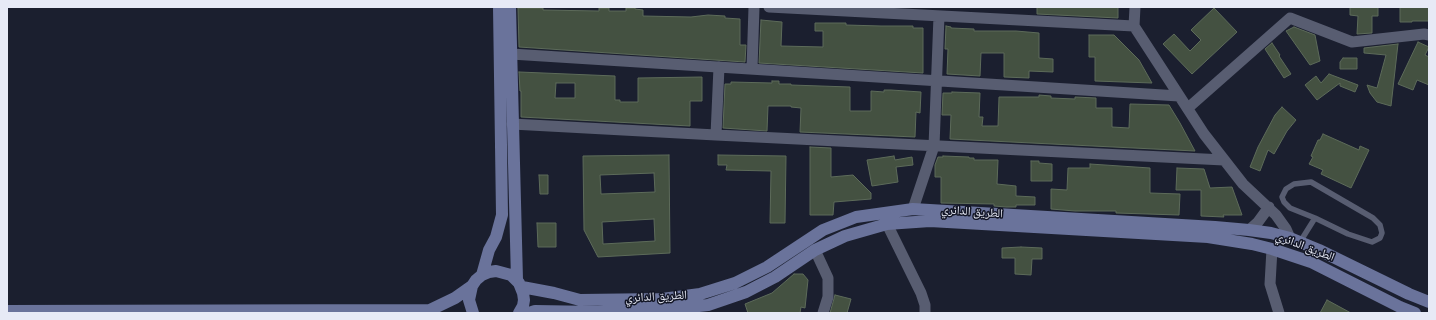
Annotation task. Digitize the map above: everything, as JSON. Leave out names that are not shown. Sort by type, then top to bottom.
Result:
[{"type":"main road","points":[[499,7],[519,284],[524,300],[523,306],[519,313]]},
{"type":"main road","points":[[7,310],[430,310],[455,298],[472,286],[482,275],[489,250],[496,237],[502,215],[511,54],[510,7]]},
{"type":"main road","name":"الطريق الدائري","points":[[482,275],[496,271],[511,275],[519,284],[580,300],[662,299],[700,294],[735,283],[767,267],[823,230],[856,217],[913,209],[1249,230],[1279,235],[1319,250],[1409,294],[1429,302]]},
{"type":"main road","name":"الطريق الدائري","points":[[529,313],[535,311],[598,312],[671,309],[708,305],[746,292],[775,277],[815,250],[846,236],[887,224],[930,221],[1208,237],[1272,249],[1311,262],[1400,307],[1415,313]]},
{"type":"main road","points":[[472,286],[469,300],[473,313]]},
{"type":"street","points":[[752,69],[754,7]]},
{"type":"street","points":[[769,7],[944,13],[1134,26]]},
{"type":"street","points":[[1135,7],[1134,26],[1204,134],[1243,184],[1269,207],[1295,240]]},
{"type":"street","points":[[913,209],[934,146],[937,81],[944,13]]},
{"type":"street","points":[[1188,108],[1290,18],[1352,42],[1424,34],[1429,35]]},
{"type":"street","points":[[511,54],[1179,96]]},
{"type":"street","points":[[716,135],[719,67]]},
{"type":"street","points":[[507,123],[716,135],[1224,160]]},
{"type":"street","points":[[1249,230],[1258,222],[1269,207]]},
{"type":"street","points":[[887,224],[921,293],[925,305],[925,313]]},
{"type":"street","points":[[1272,249],[1270,284],[1279,313]]},
{"type":"street","points":[[815,250],[828,278],[828,297],[823,313]]},
{"type":"lane","points":[[1311,182],[1373,218],[1380,224],[1382,233],[1380,238],[1372,242],[1348,234],[1315,218],[1290,208],[1284,202],[1282,197],[1286,189],[1294,184],[1311,182]]},
{"type":"lane","points":[[1295,240],[1315,218]]},
{"type":"building","points":[[1037,7],[1118,7],[1118,18],[1037,14]]},
{"type":"building","points":[[1350,7],[1378,7],[1378,16],[1372,16],[1372,33],[1357,34],[1358,16],[1350,15]]},
{"type":"building","points":[[1400,7],[1429,7],[1429,21],[1400,22]]},
{"type":"building","points":[[518,8],[599,11],[599,8],[609,8],[609,11],[626,11],[626,8],[635,8],[643,10],[643,16],[691,17],[708,15],[740,19],[740,45],[746,45],[745,62],[519,47]]},
{"type":"building","points":[[1214,8],[1237,32],[1192,74],[1163,44],[1174,34],[1190,51],[1201,40],[1191,30]]},
{"type":"building","points":[[761,20],[782,22],[781,46],[823,47],[823,31],[815,31],[815,23],[913,26],[913,28],[923,28],[923,73],[759,63]]},
{"type":"building","points":[[946,26],[951,28],[974,29],[974,31],[1016,31],[1039,33],[1039,58],[1053,59],[1053,72],[1029,71],[1029,78],[1004,77],[1004,53],[981,53],[980,76],[947,74],[948,49],[945,49]]},
{"type":"building","points":[[1294,27],[1315,35],[1320,61],[1310,65],[1286,31]]},
{"type":"building","points":[[1089,35],[1114,35],[1139,60],[1152,83],[1095,81],[1095,57],[1089,57]]},
{"type":"building","points":[[1418,42],[1429,47],[1425,55],[1429,57],[1429,85],[1417,80],[1413,90],[1398,84]]},
{"type":"building","points":[[1272,43],[1291,74],[1284,78],[1265,49]]},
{"type":"building","points":[[1398,44],[1391,106],[1377,102],[1370,93],[1367,85],[1377,88],[1386,55],[1364,53],[1364,48]]},
{"type":"building","points":[[1343,58],[1357,58],[1357,69],[1340,69],[1340,62]]},
{"type":"building","points":[[519,72],[615,76],[615,100],[620,100],[620,102],[638,102],[638,78],[702,77],[702,101],[690,101],[690,126],[521,117]],"holes":[[[556,83],[575,83],[575,98],[555,98]]]},
{"type":"building","points":[[1329,74],[1358,85],[1355,92],[1340,86],[1340,83],[1317,100],[1305,85],[1316,76],[1321,83]]},
{"type":"building","points":[[772,81],[779,81],[779,84],[791,85],[850,87],[850,111],[871,111],[871,91],[884,92],[884,90],[891,90],[921,92],[920,113],[916,112],[915,137],[800,132],[801,108],[791,106],[768,106],[767,131],[723,128],[725,84],[731,84],[731,82],[772,83]]},
{"type":"building","points":[[943,93],[980,93],[979,117],[983,117],[982,126],[998,126],[999,97],[1039,97],[1039,95],[1051,96],[1051,98],[1096,98],[1096,108],[1112,108],[1112,127],[1129,128],[1130,104],[1169,105],[1195,151],[950,139],[951,115],[942,115]]},
{"type":"building","points":[[1282,107],[1296,120],[1287,131],[1274,154],[1268,150],[1260,171],[1250,167],[1258,147],[1275,115]]},
{"type":"building","points":[[1323,134],[1359,150],[1360,146],[1369,150],[1351,188],[1321,174],[1323,170],[1309,164],[1313,157],[1311,156],[1318,140],[1320,140]]},
{"type":"building","points":[[810,147],[831,148],[831,177],[853,175],[871,193],[871,199],[834,202],[833,215],[810,215]]},
{"type":"building","points":[[669,155],[670,253],[598,257],[584,230],[583,156]],"holes":[[[654,173],[655,192],[601,194],[600,175]],[[654,219],[655,241],[603,244],[602,222]]]},
{"type":"building","points":[[718,155],[786,156],[785,223],[770,223],[771,171],[726,170],[727,165],[718,165]]},
{"type":"building","points":[[894,156],[895,160],[912,157],[913,165],[896,167],[898,182],[872,186],[867,160]]},
{"type":"building","points":[[938,157],[969,157],[974,158],[974,160],[998,160],[997,184],[1016,186],[1016,196],[1035,197],[1035,205],[1016,205],[1016,207],[1006,207],[994,206],[994,204],[941,203],[941,177],[935,177],[935,165]]},
{"type":"building","points":[[1031,161],[1052,164],[1052,181],[1031,181]]},
{"type":"building","points":[[1090,164],[1150,168],[1150,193],[1180,194],[1179,215],[1051,209],[1051,189],[1067,190],[1068,168],[1090,168]]},
{"type":"building","points":[[1177,168],[1204,169],[1210,188],[1232,187],[1242,215],[1223,215],[1224,217],[1201,216],[1201,190],[1176,190]]},
{"type":"building","points":[[539,175],[548,175],[548,194],[540,194]]},
{"type":"building","points":[[537,223],[556,223],[556,247],[538,247]]},
{"type":"building","points":[[1002,248],[1042,248],[1042,259],[1032,259],[1031,275],[1015,274],[1015,258],[1002,258]]},
{"type":"building","points":[[794,274],[803,274],[808,280],[805,308],[801,307],[800,313],[748,313],[745,304],[772,293]]},
{"type":"building","points":[[835,295],[851,299],[847,313],[830,313]]},
{"type":"building","points":[[1327,300],[1351,313],[1320,313]]}]
